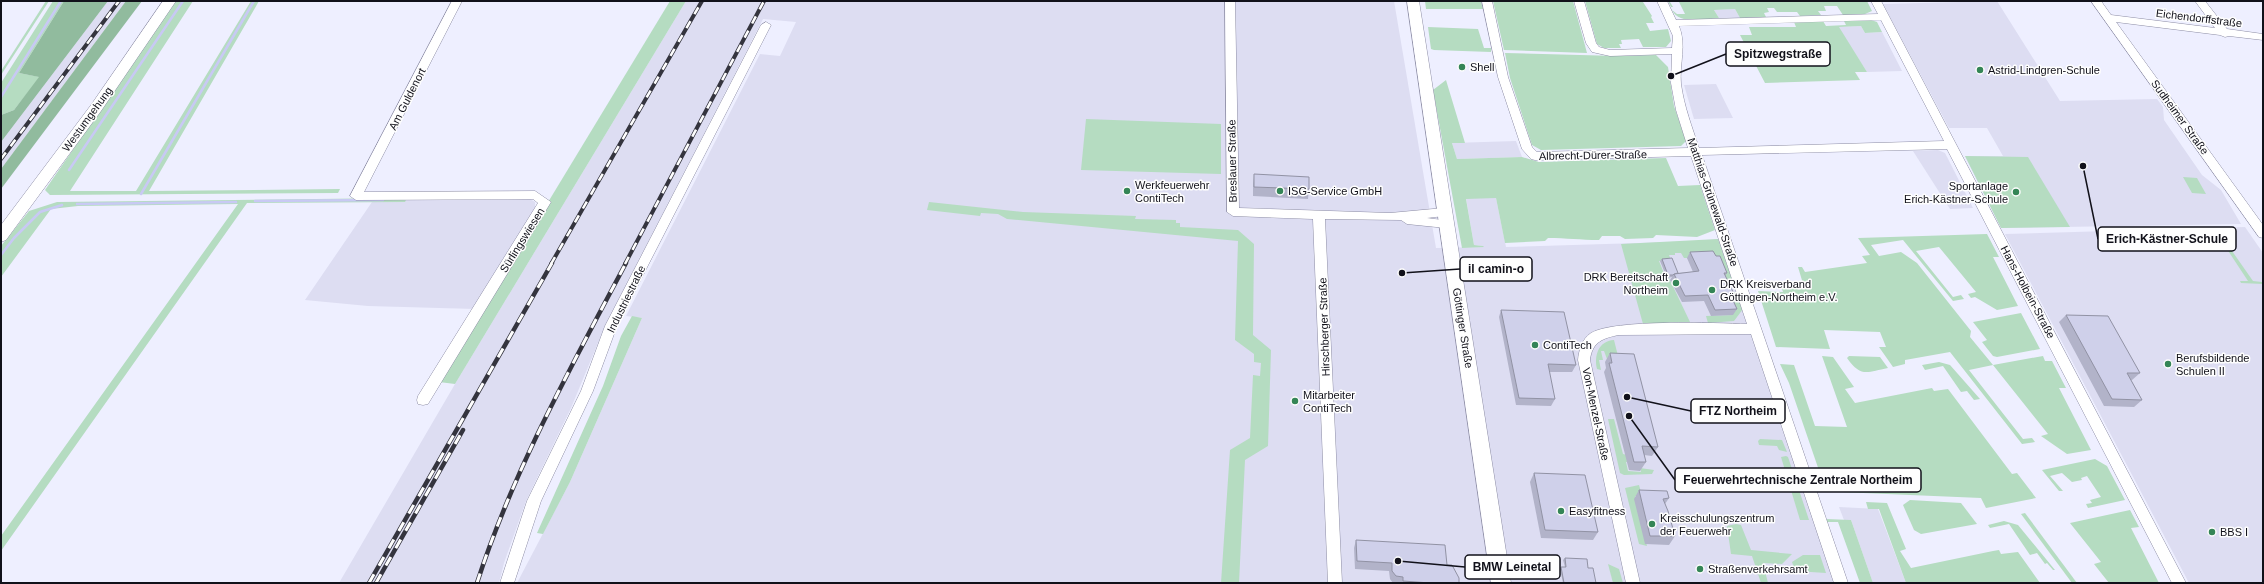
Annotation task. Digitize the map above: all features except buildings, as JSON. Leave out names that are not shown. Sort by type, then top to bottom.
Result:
[{"type":"main road","name":"Westumgehung","points":[[1,236],[96,108],[170,1]]},
{"type":"main road","name":"Göttinger Straße","points":[[1413,1],[1501,583]]},
{"type":"street","name":"Am Guldenort","points":[[356,196],[457,1]]},
{"type":"street","name":"Breslauer Straße","points":[[1230,1],[1233,212],[1390,217],[1419,223],[1445,218]]},
{"type":"street","name":"Albrecht-Dürer-Straße","points":[[1487,1],[1503,76],[1527,149],[1532,155],[1544,157],[1696,152]]},
{"type":"street","points":[[1579,1],[1591,43],[1596,50],[1610,53],[1678,51]]},
{"type":"street","name":"Matthias-Grünewald-Straße","points":[[1662,1],[1674,23],[1678,36],[1676,66],[1677,93],[1842,583]]},
{"type":"street","name":"Hans-Holbein-Straße","points":[[1876,1],[2179,583]]},
{"type":"street","name":"Sudheimer Straße","points":[[2096,1],[2263,234]]},
{"type":"street","points":[[2200,1],[2225,34]]},
{"type":"street","points":[[1674,23],[1884,17]]},
{"type":"street","name":"Eichendorffstraße","points":[[2109,18],[2225,34],[2263,37]]},
{"type":"street","name":"Industriestraße","points":[[507,583],[534,501],[587,391],[611,326],[766,25]]},
{"type":"street","points":[[1696,152],[1951,145]]},
{"type":"street","name":"Sürlingswiesen","points":[[356,196],[535,195],[545,202],[423,400]]},
{"type":"street","name":"Hirschberger Straße","points":[[1319,215],[1335,583]]},
{"type":"street","name":"Von-Menzel-Straße","points":[[1633,583],[1585,364],[1585,350],[1590,341],[1599,335],[1614,331],[1708,328],[1756,329]]},
{"type":"shaded area","points":[[108,1],[126,1],[1,169],[1,142]]},
{"type":"shaded area","points":[[686,1],[1394,1],[1436,248],[1483,247],[1474,245],[1466,198],[1475,197],[1496,198],[1506,247],[1704,241],[1718,239],[1725,243],[1838,583],[517,583],[570,482],[642,318],[626,316],[760,54],[780,56],[796,22],[763,19],[605,326],[571,408],[526,501],[504,563],[499,583],[339,583],[455,384]]},
{"type":"shaded area","points":[[1997,1],[2060,101],[2157,99],[2163,107],[2164,120],[2202,175],[2221,190],[2241,224],[2001,228],[1965,156],[2003,156],[1987,128],[1949,128],[1883,4]]},
{"type":"shaded area","points":[[1735,9],[1740,18],[1719,18],[1714,10]]},
{"type":"shaded area","points":[[1861,26],[1865,33],[1882,32],[1902,71],[1867,72],[1838,27]]},
{"type":"shaded area","points":[[1716,84],[1733,118],[1694,119],[1684,85]]},
{"type":"shaded area","points":[[1516,141],[1522,157],[1457,159],[1452,143]]},
{"type":"shaded area","points":[[1938,150],[1945,153],[1973,208],[1950,209],[1913,151]]},
{"type":"shaded area","points":[[530,199],[535,202],[535,208],[475,309],[368,306],[305,300],[372,202],[404,202],[406,200]]},
{"type":"shaded area","name":"Berufsbildende Schulen II","points":[[2245,227],[2263,253],[2263,583],[2189,583],[2005,234]]},
{"type":"shaded area","points":[[1839,507],[1878,509],[1906,583],[1873,583],[1851,520],[1844,520]]},
{"type":"green space","points":[[46,1],[49,1],[1,75],[1,71]]},
{"type":"green space","points":[[53,1],[64,1],[19,73],[40,77],[14,110],[1,115],[1,83]]},
{"type":"green space","points":[[64,1],[108,1],[1,142],[1,115],[14,110],[39,77],[19,73]]},
{"type":"green space","points":[[126,1],[142,1],[1,189],[1,169]]},
{"type":"green space","points":[[176,1],[193,1],[70,191],[136,191],[251,1],[259,1],[149,191],[340,189],[338,193],[50,195],[45,190]]},
{"type":"green space","points":[[670,1],[686,1],[455,384],[439,382]]},
{"type":"green space","points":[[1425,1],[1481,1],[1483,9],[1426,9]]},
{"type":"green space","points":[[1493,1],[1573,1],[1587,53],[1504,50]]},
{"type":"green space","points":[[1585,1],[1643,2],[1652,16],[1651,17],[1654,23],[1646,23],[1650,31],[1668,29],[1671,41],[1666,47],[1643,47],[1639,39],[1621,40],[1622,44],[1619,44],[1621,48],[1604,48],[1597,44]]},
{"type":"green space","points":[[1668,1],[1867,1],[1872,11],[1865,14],[1843,15],[1837,6],[1824,6],[1826,11],[1818,11],[1821,15],[1800,16],[1797,12],[1777,12],[1774,8],[1767,8],[1769,12],[1764,13],[1766,17],[1740,18],[1735,9],[1714,10],[1719,18],[1692,20],[1680,18],[1675,15],[1672,10],[1677,14],[1685,14],[1679,2],[1670,2],[1673,7],[1671,7]]},
{"type":"green space","points":[[1871,20],[1877,22],[1882,32],[1865,33],[1861,26],[1839,27],[1867,72],[1855,72],[1860,80],[1765,83],[1740,35],[1752,35],[1749,27],[1796,27],[1794,22],[1823,21],[1826,26],[1846,25],[1844,21]]},
{"type":"green space","points":[[1428,27],[1478,29],[1484,48],[1491,48],[1491,52],[1431,49]]},
{"type":"green space","points":[[1505,53],[1617,56],[1656,55],[1668,67],[1674,106],[1686,141],[1681,146],[1541,150],[1532,145],[1510,78]]},
{"type":"green space","points":[[1446,80],[1465,143],[1452,143],[1457,159],[1522,157],[1539,162],[1666,158],[1678,186],[1700,185],[1715,230],[1697,237],[1656,235],[1653,238],[1625,239],[1620,236],[1602,236],[1599,240],[1548,238],[1545,241],[1505,243],[1496,198],[1466,199],[1474,245],[1484,247],[1462,248],[1433,90]]},
{"type":"green space","points":[[1086,119],[1221,124],[1221,174],[1081,170]]},
{"type":"green space","name":"Sportanlage Erich-Kästner-Schule","points":[[1965,156],[2028,157],[2070,227],[2001,228]]},
{"type":"green space","points":[[2183,177],[2197,178],[2206,194],[2192,193]]},
{"type":"green space","points":[[398,198],[406,200],[405,202],[247,203],[1,551],[1,536],[238,204],[78,206],[51,209],[1,277],[1,246],[29,211],[57,202]]},
{"type":"green space","points":[[929,202],[1023,212],[1136,216],[1135,219],[1176,220],[1176,223],[1180,223],[1180,227],[1238,230],[1254,244],[1253,335],[1271,350],[1268,446],[1245,460],[1239,583],[1221,583],[1230,450],[1250,438],[1253,375],[1260,376],[1261,363],[1254,362],[1254,354],[1235,340],[1238,241],[1007,219],[998,214],[981,213],[980,216],[927,210]]},
{"type":"green space","points":[[1987,234],[1999,257],[1993,257],[2018,306],[1997,310],[1975,297],[1971,298],[1968,294],[1976,292],[1939,247],[1916,251],[1953,297],[1961,295],[1964,299],[1953,301],[1903,240],[1871,245],[1879,256],[1901,252],[1917,263],[1971,331],[1970,337],[1993,365],[1969,370],[2023,439],[2032,438],[2035,442],[2022,444],[1950,352],[1905,360],[1905,364],[1893,367],[1879,347],[1886,347],[1880,332],[1824,330],[1830,349],[1776,347],[1758,291],[1783,292],[1781,286],[1804,287],[1798,267],[1802,267],[1805,272],[1867,263],[1862,256],[1870,255],[1858,238]]},
{"type":"green space","points":[[2211,238],[2232,239],[2234,241],[2225,241],[2253,281],[2262,282],[2263,284],[2241,283],[2240,281],[2248,281],[2221,240],[2212,240]]},
{"type":"green space","points":[[1718,239],[1733,282],[1724,282],[1728,292],[1737,292],[1743,309],[1734,321],[1708,323],[1706,316],[1733,315],[1687,258],[1684,258],[1681,253],[1675,253],[1675,255],[1669,255],[1671,260],[1659,261],[1666,278],[1669,278],[1690,322],[1643,324],[1621,244]]},
{"type":"green space","points":[[2021,313],[2040,349],[1997,357],[1993,356],[1982,342],[1987,340],[1973,322]]},
{"type":"green space","points":[[632,316],[642,318],[570,482],[543,534],[537,533],[603,386],[621,336]]},
{"type":"green space","points":[[1614,340],[1619,360],[1607,359],[1604,351],[1601,351],[1603,360],[1599,360],[1601,370],[1597,369],[1596,359],[1598,350],[1604,343]]},
{"type":"green space","points":[[1822,356],[1833,357],[1854,387],[1845,389],[1855,403],[1932,388],[1934,391],[1948,389],[2012,474],[2017,473],[2036,498],[1986,508],[1981,498],[1816,491],[1815,488],[1825,488],[1789,383],[1780,364],[1794,365],[1815,426],[1847,427]]},
{"type":"green space","points":[[1849,356],[1880,357],[1888,368],[1869,372],[1861,371],[1856,369],[1847,358]]},
{"type":"green space","points":[[2043,356],[2045,361],[2052,361],[2066,388],[2059,388],[2091,450],[2067,454],[2041,436],[2048,434],[1993,365]]},
{"type":"green space","points":[[1939,362],[1950,365],[1980,399],[1974,400],[1967,391],[1961,392],[1943,366],[1925,370],[1922,365]]},
{"type":"green space","points":[[1608,419],[1614,419],[1623,454],[1627,455],[1629,462],[1626,462],[1628,471],[1641,472],[1640,468],[1654,470],[1652,474],[1624,475],[1620,473]]},
{"type":"green space","points":[[1760,439],[1782,440],[1787,452],[1779,450],[1777,446],[1759,445],[1758,441]]},
{"type":"green space","points":[[1781,457],[1788,457],[1809,520],[1800,520]]},
{"type":"green space","points":[[2095,459],[2107,466],[2125,500],[2088,508],[2086,504],[2092,503],[2090,500],[2101,497],[2087,476],[2081,478],[2082,480],[2072,482],[2062,473],[2050,476],[2063,491],[2059,491],[2042,470]]},
{"type":"green space","points":[[1639,485],[1642,496],[1635,496],[1647,546],[1639,544],[1625,488]]},
{"type":"green space","points":[[1910,500],[1961,503],[1977,524],[1921,534],[1914,530],[1903,505]]},
{"type":"green space","points":[[1866,502],[1887,503],[1906,549],[1900,551],[1911,568],[1999,550],[2001,554],[2018,552],[2040,583],[1906,583],[1879,509],[1868,509]]},
{"type":"green space","points":[[2130,510],[2139,527],[2131,528],[2159,583],[2109,583],[2094,564],[2101,562],[2070,523]]},
{"type":"green space","points":[[2025,513],[2077,583],[2072,583],[2021,514]]},
{"type":"green space","points":[[1826,519],[1851,520],[1873,583],[1860,583],[1838,522],[1827,522]]},
{"type":"green space","points":[[2004,521],[2018,525],[2055,570],[2053,570],[2047,563],[2045,564],[2037,553],[2030,555],[2009,524],[1990,528],[1988,525]]},
{"type":"green space","points":[[1736,524],[1741,525],[1751,550],[1792,554],[1782,564],[1763,563],[1768,583],[1761,583],[1752,556],[1731,554],[1727,526]]},
{"type":"green space","points":[[1803,555],[1820,555],[1826,573],[1795,571],[1792,562]]},
{"type":"green space","points":[[1608,564],[1619,569],[1623,583],[1613,583]]},
{"type":"waterway","points":[[1,97],[61,1]]},
{"type":"waterway","points":[[69,170],[183,1]]},
{"type":"waterway","points":[[141,194],[254,1]]},
{"type":"waterway","points":[[255,201],[383,200]]},
{"type":"waterway","points":[[77,204],[236,202]]},
{"type":"waterway","points":[[1,255],[14,238],[40,212],[62,205]]},
{"type":"railway","points":[[1,159],[119,1]]},
{"type":"railway","points":[[551,264],[702,1]]},
{"type":"railway","points":[[625,264],[764,1]]},
{"type":"railway","points":[[369,583],[552,263]]},
{"type":"railway","points":[[477,583],[491,541],[525,460],[564,380],[626,263]]},
{"type":"railway","points":[[376,583],[463,430]]},
{"type":"place","name":"Shell","points":[[1462,67]]},
{"type":"place","name":"Astrid-Lindgren-Schule","points":[[1980,70]]},
{"type":"place","name":"Spitzwegstraße","points":[[1671,76]]},
{"type":"place","name":"Erich-Kästner-Schule","points":[[2083,166]]},
{"type":"place","name":"Werkfeuerwehr ContiTech","points":[[1127,191]]},
{"type":"place","name":"ISG-Service GmbH","points":[[1280,191]]},
{"type":"place","name":"Sportanlage Erich-Kästner-Schule","points":[[2016,192]]},
{"type":"place","name":"il camin-o","points":[[1402,273]]},
{"type":"place","name":"DRK Bereitschaft Northeim","points":[[1676,283]]},
{"type":"place","name":"DRK Kreisverband Göttingen-Northeim e.V.","points":[[1712,290]]},
{"type":"place","name":"ContiTech","points":[[1535,345]]},
{"type":"place","name":"Berufsbildende Schulen II","points":[[2168,364]]},
{"type":"place","name":"FTZ Northeim","points":[[1627,397]]},
{"type":"place","name":"Mitarbeiter ContiTech","points":[[1295,401]]},
{"type":"place","name":"Feuerwehrtechnische Zentrale Northeim","points":[[1629,416]]},
{"type":"place","name":"Easyfitness","points":[[1561,511]]},
{"type":"place","name":"Kreisschulungszentrum der Feuerwehr","points":[[1652,524]]},
{"type":"place","name":"BBS I","points":[[2212,532]]},
{"type":"place","name":"BMW Leinetal","points":[[1398,561]]},
{"type":"place","name":"Straßenverkehrsamt","points":[[1700,569]]}]
